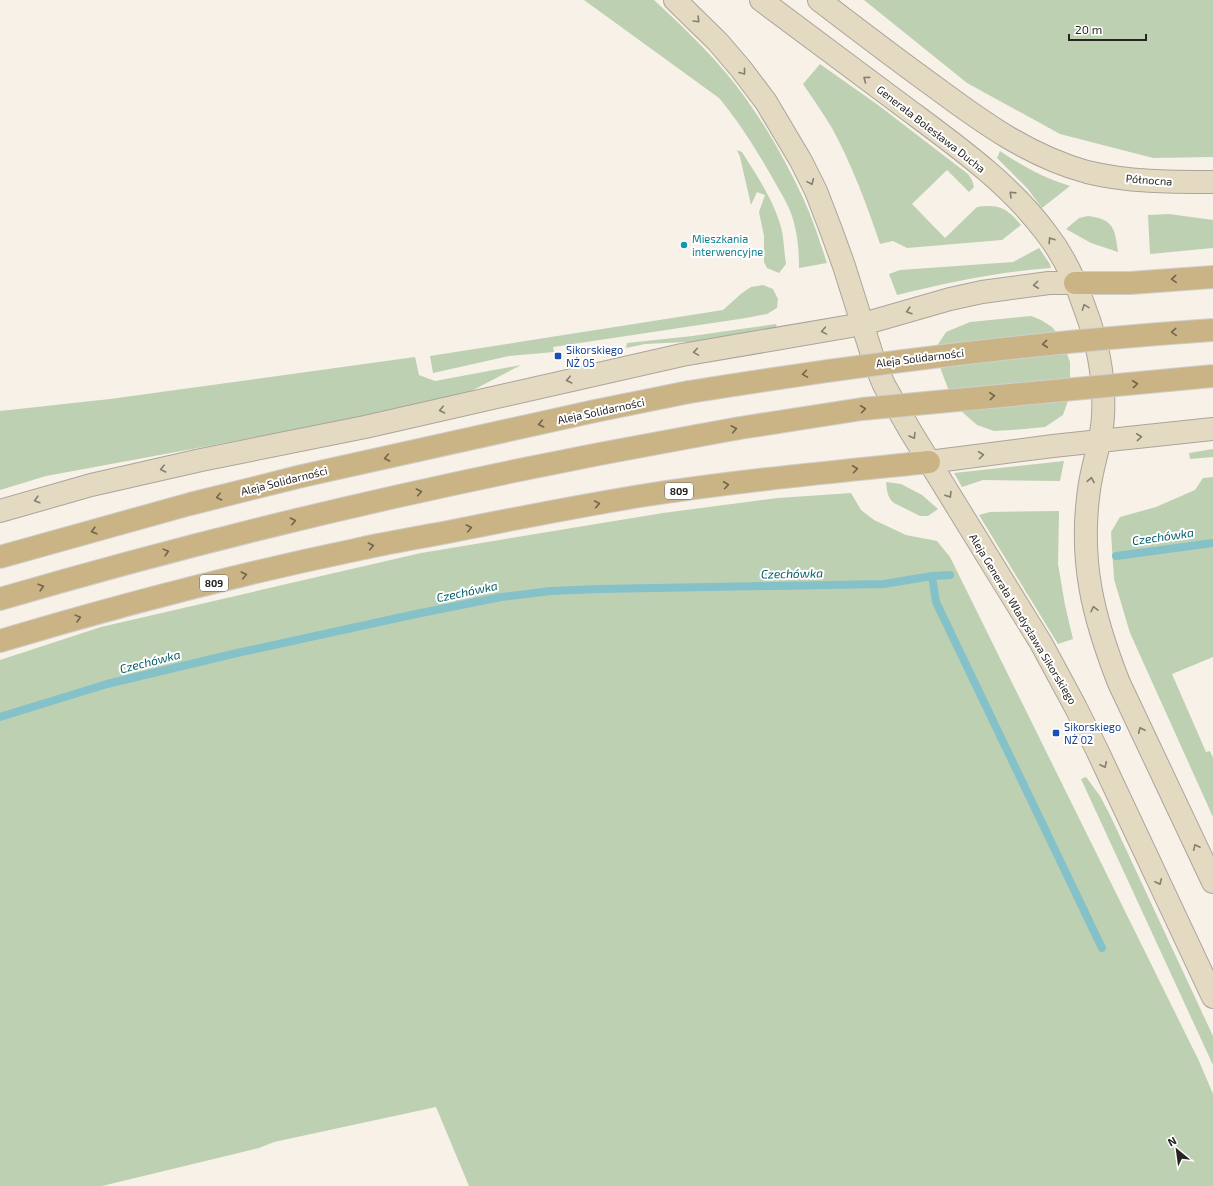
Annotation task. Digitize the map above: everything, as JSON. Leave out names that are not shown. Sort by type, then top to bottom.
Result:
[{"type":"main road","points":[[675,0],[713,37],[740,68],[766,102],[794,148],[823,209],[863,324]]},
{"type":"main road","name":"Generała Bolesława Ducha","points":[[761,0],[975,161],[1003,186],[1048,234],[1065,262],[1075,283],[1091,325],[1099,353],[1103,394],[1103,417],[1100,441]]},
{"type":"main road","name":"Północna","points":[[818,0],[955,102],[1009,139],[1044,157],[1086,172],[1153,181],[1213,182]]},
{"type":"main road","points":[[0,511],[91,485],[201,460],[380,424],[660,359],[863,324],[975,293],[1050,283],[1130,282],[1213,277]]},
{"type":"main road","name":"Aleja Generała Władysława Sikorskiego","points":[[863,324],[874,361],[884,385],[928,462],[1041,643],[1075,706],[1213,997]]},
{"type":"main road","name":"Aleja Solidarności","points":[[0,557],[175,508],[302,476],[595,411],[688,392],[922,358],[1113,337],[1213,330]]},
{"type":"main road","points":[[0,599],[70,578],[186,547],[358,505],[594,455],[696,436],[862,409],[1213,376]]},
{"type":"main road","points":[[1213,429],[1100,441],[1089,489],[1085,541],[1088,574],[1095,614],[1106,650],[1119,683],[1213,882]]},
{"type":"main road","name":"809","points":[[0,641],[73,619],[187,589],[347,551],[550,512],[640,496],[771,479],[1100,441]]},
{"type":"green space","points":[[584,0],[654,0],[709,54],[749,103],[779,150],[807,208],[827,263],[799,268],[796,234],[792,217],[787,205],[753,146],[719,98]]},
{"type":"green space","points":[[864,0],[1213,0],[1213,157],[1153,158],[1060,134],[967,83]]},
{"type":"green space","points":[[820,64],[878,105],[968,174],[974,187],[969,192],[947,170],[912,204],[945,238],[977,207],[991,206],[1002,208],[1021,225],[1002,240],[907,248],[893,241],[880,244],[859,185],[846,156],[829,122],[803,84]]},
{"type":"green space","points":[[737,150],[742,152],[759,179],[778,217],[782,231],[786,264],[779,273],[767,268],[764,262],[764,236],[759,212],[765,195],[757,192],[751,205]]},
{"type":"green space","points":[[1000,151],[1034,171],[1070,186],[1042,208],[1027,188],[997,158]]},
{"type":"green space","points":[[1169,214],[1213,220],[1213,248],[1150,254],[1148,215]]},
{"type":"green space","points":[[1088,216],[1097,217],[1112,226],[1116,237],[1118,252],[1091,243],[1066,229],[1079,218]]},
{"type":"green space","points":[[1039,248],[1050,264],[1051,268],[974,278],[897,295],[889,274],[900,270],[1013,262]]},
{"type":"green space","points":[[763,285],[773,289],[778,299],[777,308],[767,314],[553,347],[554,352],[509,356],[433,373],[430,356],[723,310],[751,287]]},
{"type":"green space","points":[[1031,316],[1052,327],[1062,340],[1070,362],[1070,395],[1063,415],[1045,427],[994,431],[977,425],[960,410],[949,391],[941,370],[937,346],[946,332],[970,322]]},
{"type":"green space","points":[[776,324],[777,328],[706,341],[645,344],[626,348],[627,343],[692,336]]},
{"type":"green space","points":[[415,357],[419,375],[435,381],[521,365],[456,399],[46,476],[0,490],[0,411],[110,399]]},
{"type":"green space","points":[[1213,449],[1213,457],[1190,459],[1189,453]]},
{"type":"green space","points":[[1064,461],[1060,481],[983,480],[962,487],[954,473]]},
{"type":"green space","points":[[1213,477],[1213,657],[1172,674],[1206,752],[1210,751],[1213,758],[1213,817],[1130,633],[1114,579],[1111,532],[1120,517],[1156,507],[1195,490],[1203,478]]},
{"type":"green space","points":[[886,482],[901,484],[922,495],[938,509],[928,516],[920,516],[894,503],[887,491]]},
{"type":"green space","points":[[851,493],[861,510],[874,520],[906,535],[937,541],[950,557],[1199,1061],[1213,1094],[1213,1186],[469,1186],[436,1107],[274,1142],[259,1148],[102,1186],[0,1186],[0,660],[101,627],[421,553],[663,513],[778,498]]},
{"type":"green space","points":[[1059,511],[1058,564],[1073,639],[1058,644],[979,515],[990,512]]},
{"type":"green space","points":[[1086,777],[1100,796],[1110,815],[1213,1036],[1213,1065],[1081,779]]},
{"type":"waterway","name":"Czechówka","points":[[1116,556],[1213,543]]},
{"type":"waterway","name":"Czechówka","points":[[0,717],[107,684],[237,653],[501,597],[551,591],[599,589],[884,584],[932,576],[950,575]]},
{"type":"waterway","points":[[932,576],[936,602],[1102,948]]},
{"type":"place","name":"Mieszkania interwencyjne","points":[[684,245]]},
{"type":"place","name":"Sikorskiego NŻ 05","points":[[558,356]]},
{"type":"place","name":"Sikorskiego NŻ 02","points":[[1056,733]]}]
